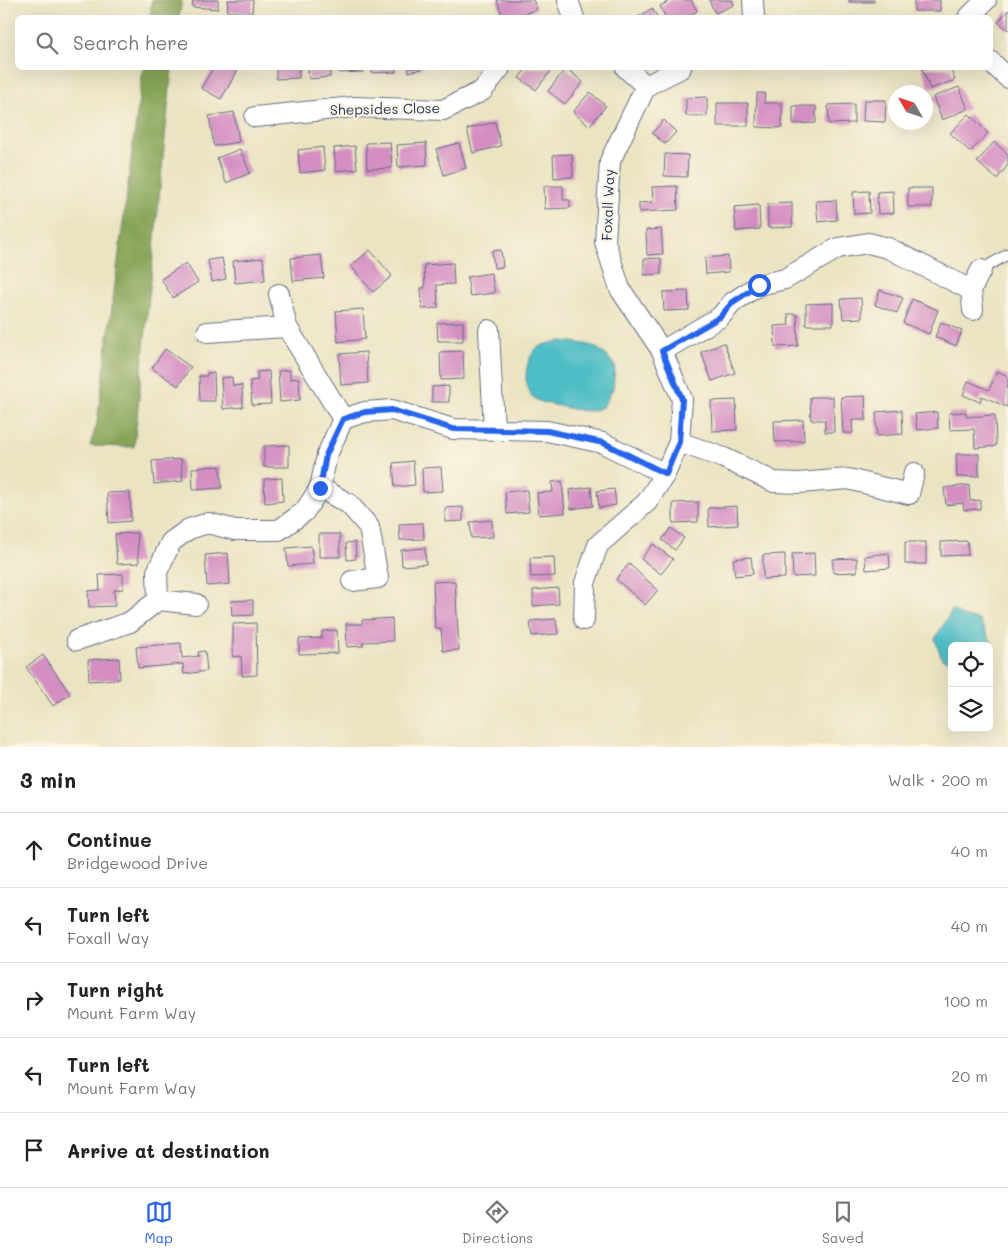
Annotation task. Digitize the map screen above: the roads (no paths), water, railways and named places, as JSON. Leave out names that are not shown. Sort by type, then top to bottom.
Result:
[{"type":"street","points":[[753,0],[754,15]]},
{"type":"street","points":[[971,15],[986,0]]},
{"type":"street","points":[[993,64],[1008,78]]},
{"type":"street","name":"Shepsides Close","points":[[255,117],[354,107],[443,110],[482,91],[498,70]]},
{"type":"street","points":[[628,70],[646,86],[677,70]]},
{"type":"street","name":"Foxall Way","points":[[584,620],[585,583],[598,545],[646,502],[666,474],[679,442],[682,399],[662,351],[620,289],[605,242],[610,161],[646,86]]},
{"type":"street","points":[[662,351],[720,317],[733,302],[759,285],[784,279],[838,248],[868,243],[888,248],[970,290]]},
{"type":"street","points":[[973,310],[970,290],[982,270]]},
{"type":"street","points":[[279,294],[287,327],[343,419]]},
{"type":"street","points":[[207,332],[287,327]]},
{"type":"street","points":[[489,330],[494,429]]},
{"type":"street","points":[[158,600],[157,572],[171,542],[189,529],[208,523],[235,530],[279,530],[304,512],[320,488],[326,455],[343,419],[365,412],[392,410],[453,429],[547,431],[604,443],[666,474]]},
{"type":"street","points":[[679,442],[724,458],[774,482],[799,483],[848,479],[909,494],[914,473]]},
{"type":"street","points":[[320,488],[349,504],[370,527],[378,578],[352,581]]},
{"type":"street","points":[[77,640],[130,622],[158,600],[196,604]]},
{"type":"lane","points":[[982,270],[1008,254]]},
{"type":"water","points":[[562,341],[592,346],[609,358],[615,366],[613,388],[603,407],[590,411],[577,410],[538,401],[531,394],[526,382],[526,374],[532,354],[542,346]]},
{"type":"water","points":[[952,610],[962,616],[979,620],[991,642],[948,642],[948,661],[942,659],[935,639]]}]
